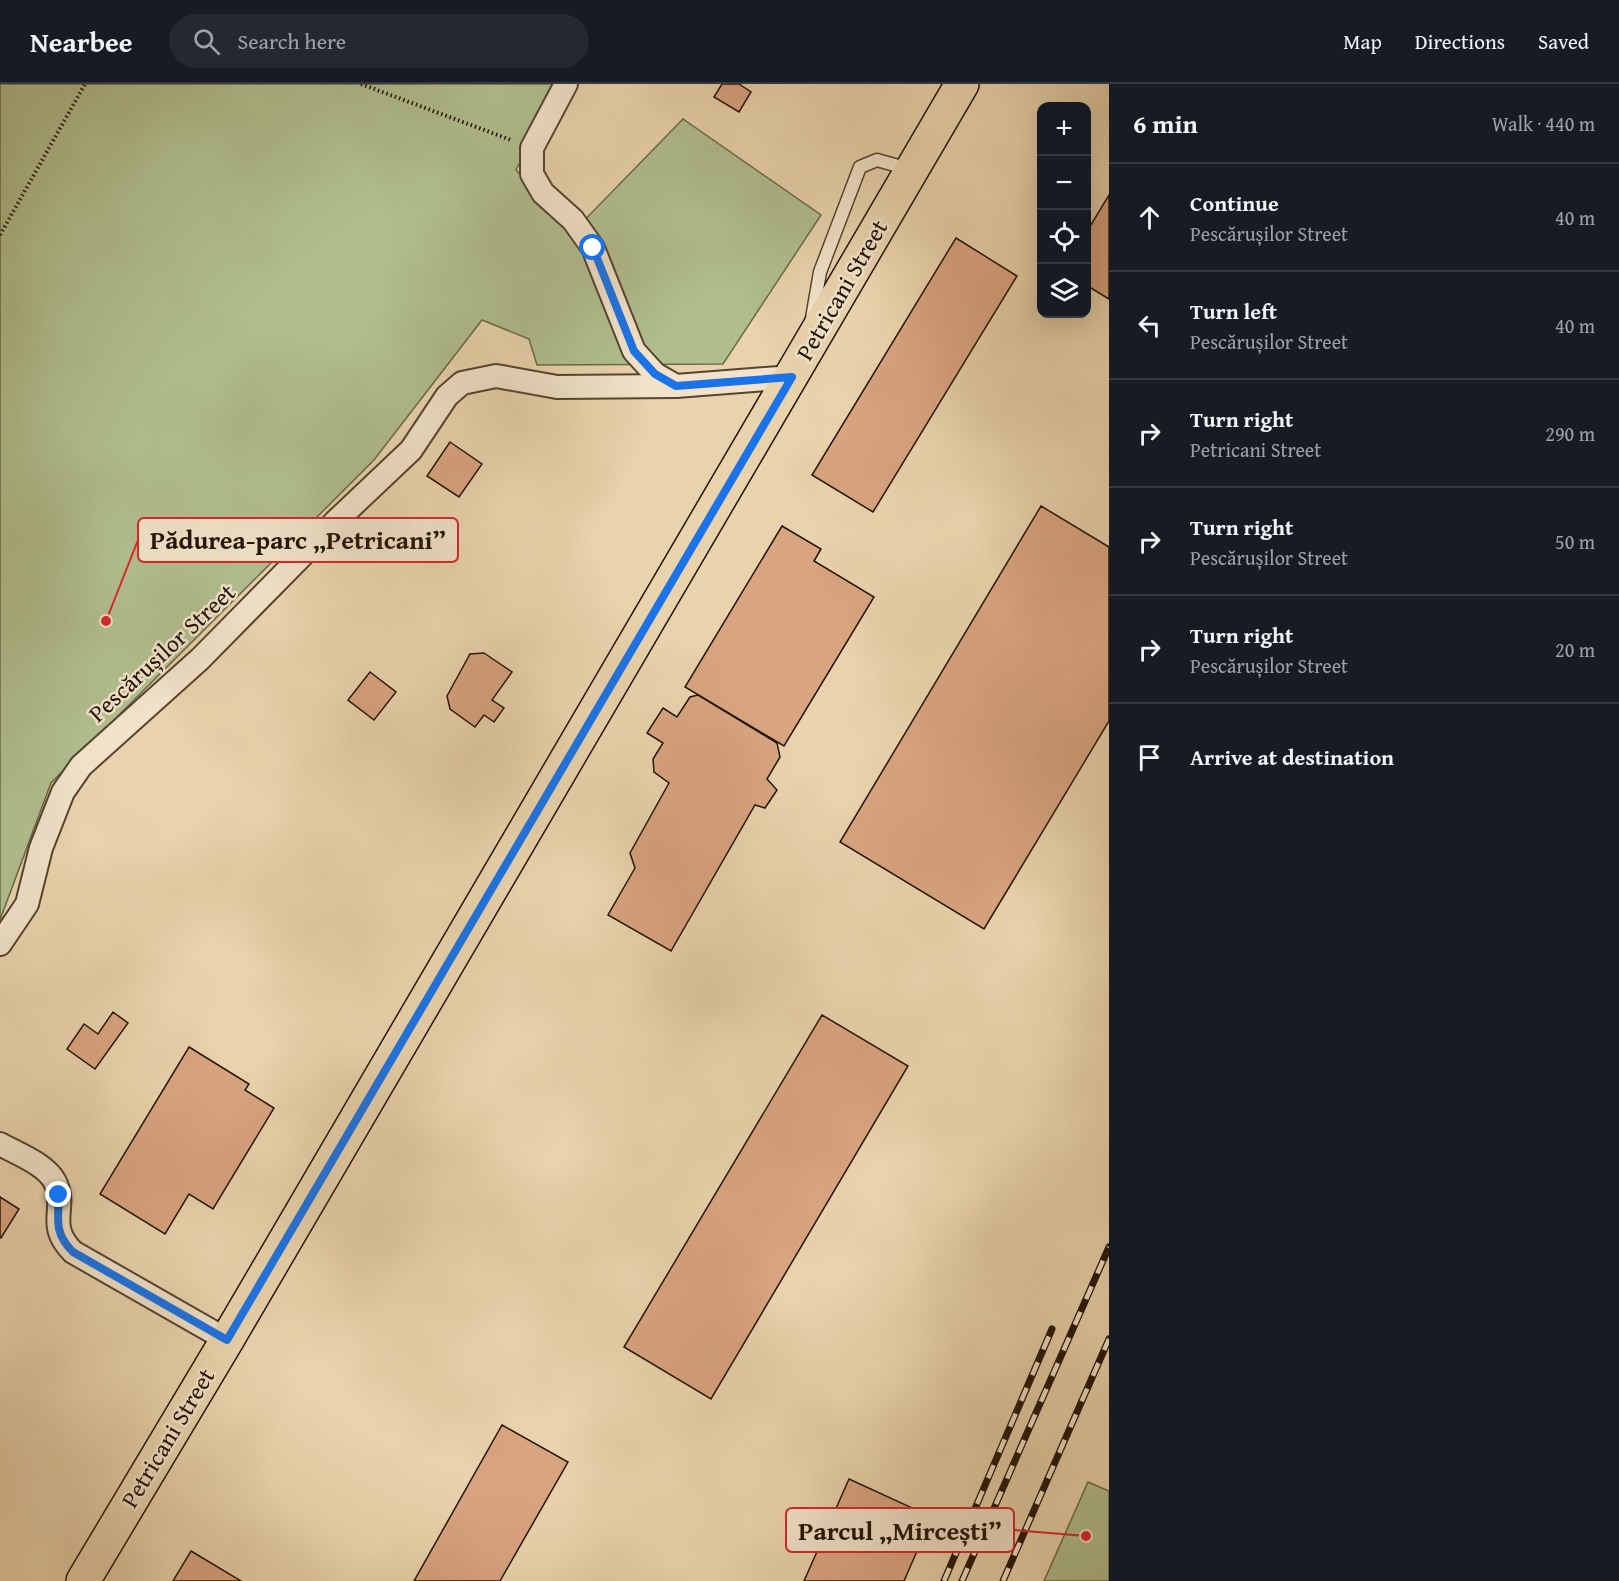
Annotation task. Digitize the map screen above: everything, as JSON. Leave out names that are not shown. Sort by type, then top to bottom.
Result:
[{"type":"main road","name":"Petricani Street","points":[[83,1581],[227,1340],[962,84]]},
{"type":"street","points":[[566,84],[532,148],[532,174],[543,193],[573,220],[593,248],[634,351],[655,374],[676,386]]},
{"type":"street","name":"Pescărușilor Street","points":[[0,944],[27,904],[41,848],[63,792],[81,766],[200,659],[411,450],[447,396],[462,383],[495,376],[557,387],[676,386],[792,377]]},
{"type":"street","points":[[0,1144],[42,1168],[54,1180],[59,1195],[57,1228],[62,1242],[73,1252],[227,1340]]},
{"type":"lane","points":[[810,343],[812,306],[820,272],[860,166],[877,160],[912,170]]},
{"type":"path","points":[[0,235],[85,84]]},
{"type":"path","points":[[361,84],[532,148]]},
{"type":"green space","points":[[0,84],[559,84],[516,170],[571,234],[683,119],[821,215],[723,364],[537,365],[529,339],[482,320],[374,460],[51,783],[0,920]]},
{"type":"green space","points":[[1088,1482],[1109,1491],[1109,1581],[1044,1581]]},
{"type":"building","points":[[722,84],[739,84],[751,92],[739,112],[714,97]]},
{"type":"building","points":[[1109,195],[1109,299],[1091,288],[1091,225]]},
{"type":"building","points":[[956,238],[1017,276],[873,512],[812,475]]},
{"type":"building","points":[[450,442],[482,464],[459,497],[427,476]]},
{"type":"building","points":[[1041,506],[1109,547],[1109,721],[984,929],[840,842]]},
{"type":"building","points":[[782,526],[821,549],[814,561],[874,597],[784,746],[685,687]]},
{"type":"building","points":[[484,653],[512,672],[492,700],[504,708],[494,722],[484,715],[475,727],[450,709],[447,696],[470,654]]},
{"type":"building","points":[[370,672],[396,692],[374,720],[348,700]]},
{"type":"building","points":[[698,695],[777,743],[780,757],[767,779],[777,790],[765,808],[755,805],[671,951],[608,915],[635,868],[630,853],[669,783],[654,772],[653,759],[663,743],[647,733],[663,708],[677,717],[690,697]]},
{"type":"building","points":[[113,1012],[128,1023],[95,1069],[67,1049],[84,1024],[98,1034]]},
{"type":"building","points":[[822,1015],[908,1066],[711,1399],[624,1347]]},
{"type":"building","points":[[189,1047],[249,1084],[245,1090],[274,1108],[213,1209],[189,1194],[165,1234],[100,1194]]},
{"type":"building","points":[[0,1197],[19,1209],[1,1238],[0,1237]]},
{"type":"building","points":[[502,1425],[568,1462],[500,1581],[414,1581]]},
{"type":"building","points":[[849,1479],[932,1517],[904,1581],[804,1581]]},
{"type":"building","points":[[191,1551],[241,1581],[173,1581]]},
{"type":"railway","points":[[962,1581],[1109,1247]]},
{"type":"railway","points":[[944,1581],[1052,1329]]},
{"type":"railway","points":[[1003,1581],[1109,1339]]},
{"type":"place","name":"Pădurea-parc „Petricani”","points":[[106,621]]},
{"type":"place","name":"Parcul „Mircești”","points":[[1086,1536]]},
{"type":"route","points":[[59,1195],[57,1228],[62,1242],[73,1252],[227,1340],[792,377],[676,386],[655,374],[634,351],[593,248]]}]
